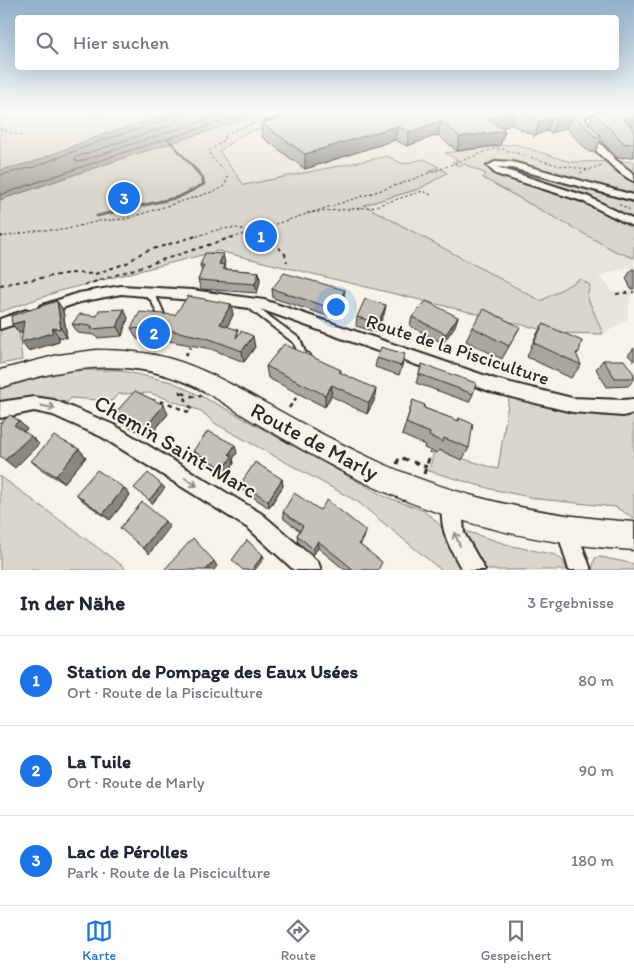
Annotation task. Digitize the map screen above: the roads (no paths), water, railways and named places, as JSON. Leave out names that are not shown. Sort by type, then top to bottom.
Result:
[{"type":"main road","name":"Route de Marly","points":[[0,379],[36,368],[75,360],[120,359],[158,364],[201,380],[342,458],[419,492],[452,504],[526,522],[567,529],[634,536]]},
{"type":"street","points":[[590,139],[612,162],[634,178]]},
{"type":"street","points":[[634,198],[512,166],[497,164],[491,166],[499,172],[551,187],[592,202],[634,224]]},
{"type":"street","name":"Route de la Pisciculture","points":[[0,324],[97,294],[121,290],[192,295],[264,305],[495,386],[572,405],[623,408],[634,406]]},
{"type":"street","name":"Chemin Saint-Marc","points":[[0,410],[34,404],[54,408],[108,431],[254,521],[310,570]]},
{"type":"street","points":[[452,504],[454,535],[474,570]]},
{"type":"street","points":[[567,529],[580,570]]},
{"type":"lane","points":[[144,292],[154,299],[162,317]]},
{"type":"lane","name":"Route de la Pisciculture","points":[[245,302],[297,341],[302,354],[310,358]]},
{"type":"water","points":[[92,139],[185,139],[0,200],[0,170],[33,162]]},
{"type":"waterway","points":[[168,139],[194,168]]},
{"type":"waterway","points":[[97,216],[179,197],[204,184],[202,177],[193,167]]},
{"type":"place","name":"Lac de Pérolles","points":[[124,198]]},
{"type":"place","name":"Station de Pompage des Eaux Usées","points":[[261,236]]},
{"type":"place","name":"La Tuile","points":[[154,333]]}]
